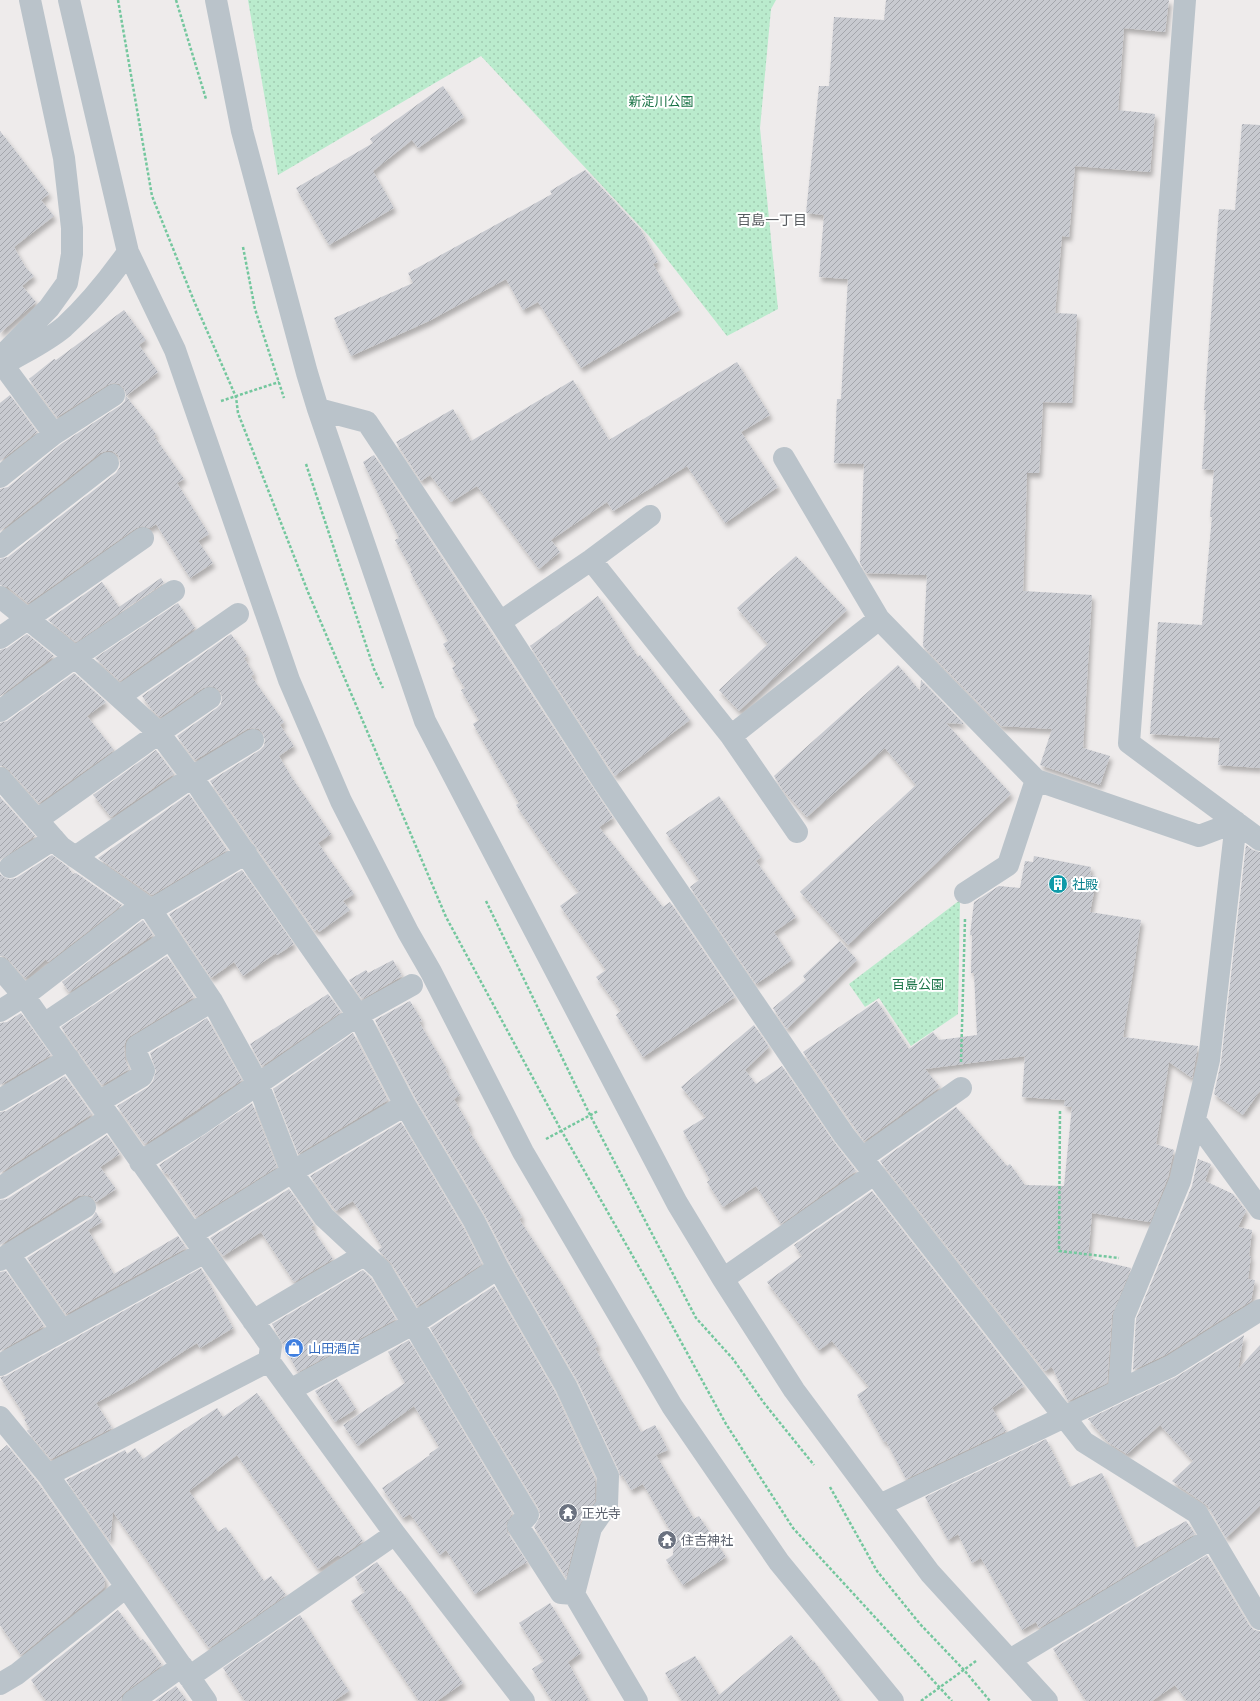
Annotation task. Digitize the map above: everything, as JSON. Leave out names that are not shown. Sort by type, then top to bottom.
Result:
[{"type":"street","points":[[1,359],[49,308],[67,283],[72,254],[72,228],[64,158],[30,0]]},
{"type":"street","points":[[69,0],[128,252],[175,350],[289,680],[341,801],[523,1152],[672,1406],[779,1562],[893,1701]]},
{"type":"street","points":[[216,0],[242,131],[293,324],[318,409],[425,721],[677,1203],[723,1279],[794,1390],[930,1573],[1047,1701]]},
{"type":"street","points":[[1185,0],[1129,743],[1260,840]]},
{"type":"street","points":[[1,359],[30,350],[63,327],[109,279],[128,252]]},
{"type":"street","points":[[1,359],[54,434]]},
{"type":"street","points":[[0,477],[54,434],[114,395]]},
{"type":"street","points":[[318,409],[367,422],[500,622],[607,788],[844,1136],[1084,1442],[1196,1513],[1260,1619]]},
{"type":"street","points":[[784,458],[879,619],[1036,780],[1199,836],[1236,822]]},
{"type":"street","points":[[0,547],[108,463]]},
{"type":"street","points":[[500,622],[591,560],[650,516]]},
{"type":"street","points":[[0,638],[143,538]]},
{"type":"street","points":[[591,560],[731,736],[797,832]]},
{"type":"street","points":[[0,711],[75,657],[174,591]]},
{"type":"street","points":[[0,597],[75,657],[120,696],[159,733],[246,853],[358,1015],[405,1105],[474,1221],[498,1268],[566,1386],[608,1476],[607,1505],[591,1528],[574,1594],[637,1701]]},
{"type":"street","points":[[120,696],[238,614]]},
{"type":"street","points":[[731,736],[879,619]]},
{"type":"street","points":[[37,820],[210,698]]},
{"type":"street","points":[[75,857],[192,777],[253,740]]},
{"type":"street","points":[[0,778],[61,847],[147,907],[170,939],[212,1001],[258,1084],[292,1172],[324,1217],[381,1270],[528,1515],[518,1526],[561,1593],[574,1594]]},
{"type":"street","points":[[965,893],[1008,864],[1036,780]]},
{"type":"street","points":[[1119,1391],[1124,1316],[1180,1181],[1209,1060],[1236,822]]},
{"type":"street","points":[[10,867],[54,839]]},
{"type":"street","points":[[0,1011],[24,996],[147,907],[246,853]]},
{"type":"street","points":[[44,1024],[170,939]]},
{"type":"street","points":[[0,968],[24,996],[271,1346],[269,1361],[395,1534],[524,1701]]},
{"type":"street","points":[[140,1162],[200,1124],[358,1015],[408,987]]},
{"type":"street","points":[[0,1188],[104,1110],[142,1076],[144,1071],[137,1055],[137,1046],[212,1001]]},
{"type":"street","points":[[0,1100],[69,1059]]},
{"type":"street","points":[[723,1279],[868,1166],[961,1088]]},
{"type":"street","points":[[192,1234],[292,1172],[405,1105]]},
{"type":"street","points":[[1195,1120],[1260,1209]]},
{"type":"street","points":[[62,1330],[5,1257],[85,1207]]},
{"type":"street","points":[[0,1365],[205,1252]]},
{"type":"street","points":[[253,1321],[364,1255]]},
{"type":"street","points":[[290,1390],[413,1324],[498,1268]]},
{"type":"street","points":[[880,1505],[1065,1418],[1171,1366],[1260,1310]]},
{"type":"street","points":[[48,1475],[269,1361]]},
{"type":"street","points":[[1,1422],[48,1475],[206,1701]]},
{"type":"street","points":[[133,1701],[185,1671],[395,1534]]},
{"type":"street","points":[[1010,1660],[1212,1538]]},
{"type":"street","points":[[0,1684],[17,1674],[126,1587]]},
{"type":"path","points":[[118,0],[152,196],[194,301],[236,397],[238,413],[308,592],[446,917],[561,1130],[726,1424],[792,1528],[952,1701]]},
{"type":"path","points":[[215,403],[284,381]]},
{"type":"path","points":[[961,1088],[965,893]]},
{"type":"path","points":[[544,1140],[603,1108]]},
{"type":"path","points":[[1060,1111],[1059,1251],[1147,1261]]},
{"type":"path","points":[[921,1701],[980,1658]]},
{"type":"green space","name":"新淀川公園","points":[[248,0],[776,0],[771,9],[760,128],[778,309],[727,336],[649,236],[481,56],[278,175]]},
{"type":"green space","name":"百島公園","points":[[960,900],[958,1014],[911,1046],[879,998],[865,1007],[849,984]]},
{"type":"building","points":[[886,0],[1169,0],[1165,32],[1124,28],[1118,110],[1155,114],[1150,172],[1075,166],[1069,237],[1062,236],[1055,313],[1077,314],[1072,403],[1043,402],[1039,473],[1027,473],[1023,591],[1092,595],[1083,748],[1110,756],[1100,785],[1040,765],[1052,729],[1001,726],[923,646],[927,575],[866,573],[860,563],[864,464],[834,463],[837,399],[841,399],[848,279],[819,277],[824,215],[806,213],[819,86],[829,86],[834,17],[884,20]]},
{"type":"building","points":[[443,86],[464,117],[418,148],[412,140],[373,171],[394,208],[329,245],[296,188],[373,143],[370,139]]},
{"type":"building","points":[[1242,124],[1260,125],[1260,768],[1218,765],[1220,738],[1150,734],[1158,622],[1202,625],[1212,517],[1210,517],[1214,470],[1202,469],[1206,410],[1204,410],[1219,209],[1235,210]]},
{"type":"building","points":[[0,131],[49,194],[41,200],[54,216],[14,247],[26,268],[34,276],[22,286],[36,302],[0,333]]},
{"type":"building","points":[[585,170],[641,230],[658,262],[653,264],[680,310],[581,368],[538,302],[523,310],[506,279],[429,321],[351,356],[334,318],[413,283],[408,273],[552,194],[550,191]]},
{"type":"building","points":[[124,310],[146,340],[139,345],[158,372],[126,396],[156,434],[154,436],[184,479],[177,483],[209,534],[198,541],[213,563],[190,578],[156,524],[150,528],[142,526],[136,528],[28,603],[8,587],[0,585],[0,559],[8,557],[116,473],[120,467],[120,461],[118,455],[112,451],[100,453],[0,531],[0,489],[8,487],[61,444],[121,405],[125,401],[126,395],[124,388],[119,384],[113,383],[107,385],[57,417],[29,379],[54,359],[56,360]]},
{"type":"building","points":[[737,362],[770,415],[741,432],[778,487],[725,523],[687,466],[613,511],[607,502],[551,540],[560,552],[539,569],[477,486],[451,502],[430,475],[421,481],[396,442],[453,409],[471,441],[573,380],[609,440]]},
{"type":"building","points":[[10,395],[37,432],[0,461],[0,403]]},
{"type":"building","points":[[374,455],[613,818],[599,827],[663,907],[670,902],[735,997],[643,1057],[616,1015],[621,1011],[596,977],[606,970],[560,906],[579,892],[551,856],[516,805],[519,803],[473,724],[479,720],[461,690],[465,688],[452,668],[456,665],[443,644],[448,641],[395,540],[399,538],[363,462]]},
{"type":"building","points":[[796,556],[847,610],[739,711],[719,690],[768,644],[737,608]]},
{"type":"building","points":[[161,578],[164,583],[76,642],[48,620],[102,582],[119,607]]},
{"type":"building","points":[[598,596],[638,657],[640,655],[690,720],[615,776],[530,646]]},
{"type":"building","points":[[178,603],[195,628],[120,681],[95,658]]},
{"type":"building","points":[[27,634],[54,656],[0,696],[0,650],[7,648]]},
{"type":"building","points":[[231,634],[247,656],[244,658],[254,674],[251,676],[284,722],[280,725],[294,746],[279,756],[292,778],[331,834],[318,843],[354,894],[343,901],[350,910],[319,932],[317,929],[315,931],[210,781],[260,750],[264,746],[265,740],[263,733],[259,729],[247,729],[195,760],[177,736],[221,704],[222,697],[220,691],[215,687],[209,686],[203,688],[160,717],[152,710],[142,696]]},
{"type":"building","points":[[898,665],[920,691],[921,680],[964,724],[946,723],[1011,794],[848,945],[800,892],[916,785],[885,748],[807,817],[782,789],[774,776]]},
{"type":"building","points":[[74,673],[106,702],[87,716],[114,750],[39,803],[9,770],[4,766],[0,766],[0,723],[7,721]]},
{"type":"building","points":[[156,750],[174,774],[111,817],[93,795]]},
{"type":"building","points":[[189,794],[227,850],[152,895],[98,858]]},
{"type":"building","points":[[719,796],[761,857],[756,861],[796,917],[774,932],[792,960],[756,984],[690,887],[699,880],[666,833]]},
{"type":"building","points":[[0,797],[35,836],[0,860]]},
{"type":"building","points":[[1246,845],[1253,850],[1260,852],[1260,1091],[1243,1115],[1214,1094],[1221,1062]]},
{"type":"building","points":[[52,855],[68,867],[73,874],[76,873],[122,905],[48,962],[46,959],[25,978],[9,960],[4,956],[0,956],[0,874],[5,878],[16,878]]},
{"type":"building","points":[[1034,856],[1091,867],[1090,875],[1097,877],[1090,912],[1141,920],[1123,1037],[1198,1046],[1192,1078],[1169,1062],[1156,1144],[1174,1150],[1168,1177],[1150,1222],[1092,1213],[1088,1258],[1131,1268],[1112,1315],[1107,1383],[1068,1401],[1052,1367],[1045,1371],[880,1161],[956,1107],[1007,1166],[1010,1164],[1025,1185],[1064,1186],[1072,1107],[1064,1106],[1065,1100],[1022,1097],[1025,1056],[925,1069],[940,1087],[864,1141],[803,1052],[877,1001],[909,1049],[933,1032],[939,1040],[977,1035],[974,973],[971,973],[972,935],[970,935],[974,902],[999,886],[1020,888],[1025,861],[1033,862]]},
{"type":"building","points":[[242,870],[294,944],[277,955],[276,953],[243,976],[234,962],[211,978],[169,914]]},
{"type":"building","points":[[143,920],[153,935],[69,992],[62,982]]},
{"type":"building","points":[[840,941],[857,960],[787,1029],[773,1008],[806,980],[803,976]]},
{"type":"building","points":[[167,956],[194,997],[130,1036],[126,1040],[124,1046],[125,1060],[129,1069],[102,1085],[61,1027]]},
{"type":"building","points":[[393,960],[402,976],[362,999],[349,980],[366,970],[368,973]]},
{"type":"building","points":[[328,994],[341,1012],[262,1066],[250,1044]]},
{"type":"building","points":[[410,1001],[422,1021],[419,1022],[447,1069],[445,1070],[460,1095],[454,1099],[470,1127],[468,1129],[522,1217],[519,1219],[562,1284],[598,1346],[595,1348],[641,1432],[655,1425],[668,1450],[656,1455],[694,1519],[699,1516],[726,1557],[683,1585],[666,1560],[673,1555],[674,1537],[643,1484],[631,1490],[622,1474],[620,1477],[619,1471],[577,1380],[509,1262],[485,1215],[416,1099],[375,1020]]},
{"type":"building","points":[[21,1013],[51,1055],[0,1085],[0,1023],[7,1022]]},
{"type":"building","points":[[207,1018],[242,1080],[145,1144],[117,1106],[148,1087],[153,1081],[156,1071],[150,1053]]},
{"type":"building","points":[[754,1025],[769,1047],[745,1070],[756,1084],[782,1066],[834,1142],[856,1171],[781,1224],[756,1186],[723,1207],[707,1182],[710,1180],[683,1131],[706,1117],[681,1087]]},
{"type":"building","points":[[353,1033],[388,1100],[298,1154],[273,1089]]},
{"type":"building","points":[[65,1076],[92,1114],[0,1173],[0,1112],[6,1111]]},
{"type":"building","points":[[252,1103],[277,1167],[196,1217],[167,1173],[165,1174],[159,1165]]},
{"type":"building","points":[[401,1122],[463,1227],[482,1264],[417,1306],[392,1264],[378,1250],[382,1247],[353,1201],[336,1211],[310,1176]]},
{"type":"building","points":[[107,1135],[120,1154],[100,1167],[116,1189],[96,1202],[91,1196],[78,1196],[0,1245],[0,1200],[7,1199]]},
{"type":"building","points":[[1198,1159],[1211,1164],[1205,1181],[1233,1194],[1246,1211],[1238,1227],[1252,1230],[1248,1279],[1255,1280],[1251,1301],[1165,1355],[1133,1370],[1136,1319],[1192,1186]]},
{"type":"building","points":[[289,1189],[314,1225],[311,1227],[333,1259],[294,1282],[261,1232],[223,1256],[210,1238]]},
{"type":"building","points":[[872,1191],[1024,1386],[992,1408],[1006,1431],[906,1479],[886,1441],[884,1442],[857,1395],[869,1387],[832,1341],[819,1350],[767,1282],[802,1256],[794,1245]]},
{"type":"building","points":[[96,1212],[102,1222],[88,1230],[114,1274],[178,1236],[186,1248],[66,1314],[27,1258],[92,1218]]},
{"type":"building","points":[[201,1268],[233,1328],[200,1348],[197,1343],[133,1383],[96,1403],[112,1428],[51,1459],[27,1431],[30,1429],[24,1419],[26,1418],[0,1377],[6,1376]]},
{"type":"building","points":[[363,1270],[371,1278],[396,1319],[298,1372],[272,1324]]},
{"type":"building","points":[[6,1271],[44,1326],[0,1351],[0,1272]]},
{"type":"building","points":[[494,1286],[555,1392],[595,1479],[595,1501],[579,1525],[566,1577],[534,1527],[540,1517],[539,1509],[430,1328]]},
{"type":"building","points":[[1244,1335],[1238,1369],[1260,1345],[1260,1506],[1226,1538],[1208,1506],[1172,1481],[1193,1461],[1160,1425],[1127,1454],[1109,1443],[1088,1419],[1176,1377]]},
{"type":"building","points":[[409,1340],[512,1513],[506,1524],[507,1532],[527,1562],[475,1594],[446,1550],[440,1555],[410,1514],[403,1518],[382,1488],[430,1455],[429,1454],[439,1447],[414,1406],[358,1446],[343,1425],[405,1383],[388,1352]]},
{"type":"building","points":[[337,1379],[356,1409],[335,1422],[315,1391]]},
{"type":"building","points":[[257,1393],[363,1541],[340,1557],[338,1555],[318,1569],[237,1455],[189,1491],[218,1532],[226,1527],[264,1581],[271,1576],[286,1595],[209,1648],[113,1512],[110,1541],[66,1480],[125,1450],[127,1454],[135,1448],[143,1459],[217,1408],[223,1417]]},
{"type":"building","points":[[1046,1439],[1070,1487],[1102,1473],[1136,1548],[1186,1521],[1195,1534],[1039,1628],[1036,1622],[1022,1630],[981,1558],[972,1563],[958,1534],[948,1540],[925,1497]]},
{"type":"building","points":[[7,1445],[38,1483],[105,1579],[104,1588],[21,1655],[0,1625],[0,1451]]},
{"type":"building","points":[[1207,1555],[1249,1625],[1254,1630],[1260,1631],[1260,1701],[1187,1701],[1175,1685],[1152,1701],[1086,1701],[1053,1649]]},
{"type":"building","points":[[377,1562],[399,1592],[401,1591],[463,1683],[437,1701],[419,1701],[351,1601],[365,1592],[355,1577]]},
{"type":"building","points":[[550,1603],[581,1653],[568,1662],[589,1701],[552,1701],[532,1669],[544,1661],[519,1623]]},
{"type":"building","points":[[118,1610],[141,1641],[143,1639],[162,1665],[126,1691],[122,1695],[121,1701],[46,1701],[31,1680]]},
{"type":"building","points":[[300,1615],[349,1691],[334,1701],[245,1701],[223,1668]]},
{"type":"building","points":[[791,1635],[813,1662],[814,1661],[841,1701],[682,1701],[665,1673],[695,1656],[719,1695]]},
{"type":"building","points":[[176,1686],[187,1701],[155,1701]]},
{"type":"place","name":"社殿","points":[[1058,884]]},
{"type":"place","name":"山田酒店","points":[[294,1348]]},
{"type":"place","name":"正光寺","points":[[568,1513]]},
{"type":"place","name":"住吉神社","points":[[667,1540]]},
{"type":"district","name":"百島一丁目","points":[[772,220]]}]
